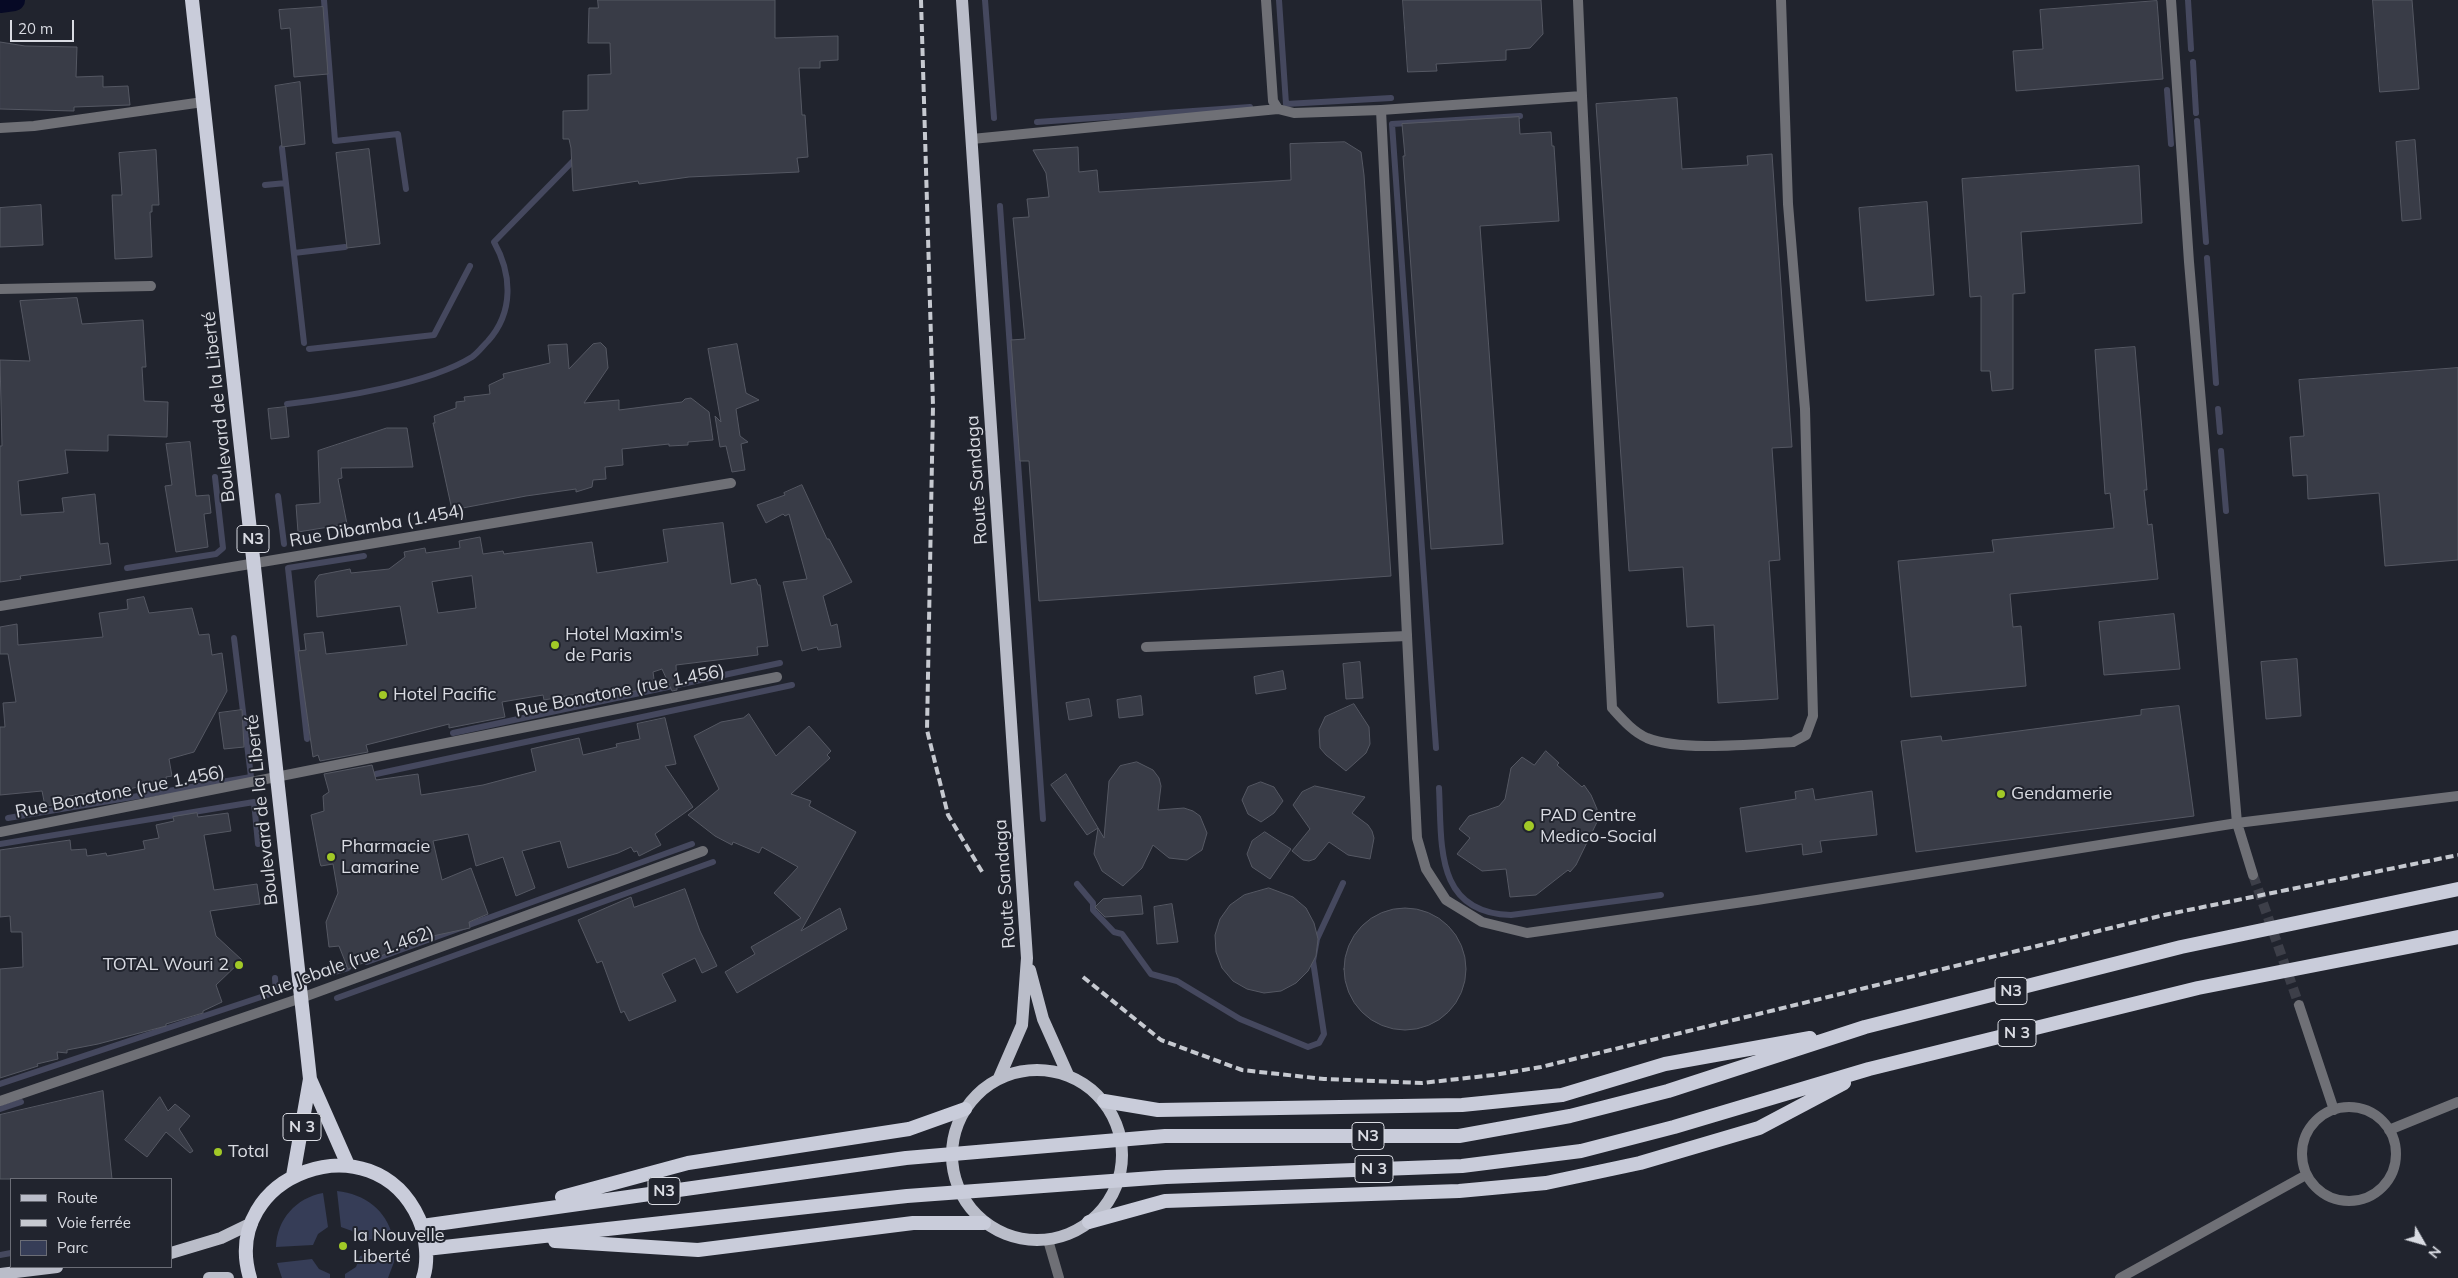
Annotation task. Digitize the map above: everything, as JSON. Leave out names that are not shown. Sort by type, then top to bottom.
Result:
[{"type":"highway","name":"Boulevard de la Liberté","points":[[192,0],[256,563],[310,1079],[293,1176]]},
{"type":"highway","name":"N3","points":[[422,1226],[509,1212],[906,1158],[1165,1136],[1459,1136],[1570,1116],[1668,1091],[1865,1028],[2181,947],[2458,889]]},
{"type":"highway","name":"N 3","points":[[517,1239],[907,1196],[1166,1177],[1462,1166],[1581,1151],[1674,1127],[1869,1069],[2198,988],[2458,937]]},
{"type":"highway","points":[[1104,1101],[1158,1110],[1462,1106],[1562,1095],[1665,1064],[1865,1028]]},
{"type":"highway","points":[[1089,1222],[1165,1201],[1458,1191],[1546,1183],[1640,1163],[1759,1128],[1869,1069]]},
{"type":"highway","name":"Boulevard de la Liberté","points":[[310,1079],[348,1165]]},
{"type":"highway","points":[[509,1212],[688,1163],[909,1129],[966,1108]]},
{"type":"highway","points":[[250,1278],[246,1256],[252,1223],[262,1204],[276,1188],[293,1176],[320,1167],[348,1165],[372,1172],[394,1185],[415,1210],[422,1226],[426,1249],[423,1278]]},
{"type":"highway","points":[[426,1249],[517,1239],[698,1250],[913,1222],[984,1223]]},
{"type":"main road","name":"Route Sandaga","points":[[962,0],[1027,958]]},
{"type":"main road","points":[[1027,958],[1043,1019],[1068,1075]]},
{"type":"main road","points":[[999,1078],[1022,1026],[1027,958]]},
{"type":"main road","points":[[1033,1069],[1068,1075],[1088,1086],[1104,1101],[1116,1120],[1122,1149],[1122,1164],[1116,1187],[1106,1206],[1089,1222],[1070,1234],[1048,1240],[1026,1240],[1011,1236],[984,1223],[967,1204],[956,1182],[951,1157],[955,1132],[966,1108],[980,1091],[999,1078],[1033,1069]]},
{"type":"main road","points":[[172,1252],[221,1238],[252,1223]]},
{"type":"main road","points":[[0,1274],[50,1268]]},
{"type":"main road","points":[[208,1278],[228,1278]]},
{"type":"street","points":[[1266,0],[1273,101],[1278,109]]},
{"type":"street","points":[[1578,0],[1612,708],[1629,726],[1646,738],[1680,746],[1793,742],[1806,735],[1812,716],[1805,409],[1788,204],[1781,0]]},
{"type":"street","points":[[2171,0],[2189,262],[2237,823],[2253,875]]},
{"type":"street","points":[[972,139],[1278,109],[1294,113],[1381,110],[1582,96]]},
{"type":"street","points":[[0,128],[34,126],[203,102]]},
{"type":"street","points":[[1381,110],[1417,838],[1426,868],[1446,900],[1482,922],[1527,933],[1757,900],[2237,823],[2458,796]]},
{"type":"street","points":[[0,289],[151,286]]},
{"type":"street","name":"Rue Dibamba (1.454)","points":[[0,606],[731,483]]},
{"type":"street","points":[[1146,647],[1407,636]]},
{"type":"street","name":"Rue Bonatone (rue 1.456)","points":[[0,832],[777,677]]},
{"type":"street","name":"Rue Jebale (rue 1.462)","points":[[0,1101],[301,998],[567,899],[703,851]]},
{"type":"street","points":[[2299,1005],[2334,1110]]},
{"type":"street","points":[[2389,1130],[2458,1102]]},
{"type":"street","points":[[2349,1107],[2365,1110],[2379,1118],[2389,1130],[2394,1144],[2395,1160],[2391,1174],[2383,1186],[2371,1196],[2356,1200],[2341,1200],[2327,1196],[2315,1187],[2306,1175],[2302,1159],[2303,1144],[2309,1129],[2320,1117],[2334,1110],[2349,1107]]},
{"type":"street","points":[[2120,1278],[2306,1175]]},
{"type":"street","points":[[1048,1240],[1059,1278]]},
{"type":"green space","points":[[337,1191],[357,1196],[373,1205],[380,1211],[390,1227],[393,1237],[358,1241],[352,1231],[341,1227]]},
{"type":"green space","points":[[323,1193],[328,1227],[318,1234],[313,1245],[276,1247],[280,1227],[290,1211],[304,1200]]},
{"type":"green space","points":[[394,1251],[394,1262],[388,1278],[345,1278],[345,1274],[356,1267],[360,1256]]},
{"type":"green space","points":[[312,1259],[319,1269],[330,1274],[330,1278],[282,1278],[277,1263]]},
{"type":"building","points":[[598,0],[775,0],[775,38],[838,36],[838,60],[820,61],[820,68],[799,68],[802,115],[805,115],[808,157],[797,158],[799,172],[689,177],[639,184],[638,181],[573,191],[571,148],[569,139],[563,139],[563,111],[588,110],[588,75],[611,74],[610,43],[588,43],[589,8],[598,8]]},
{"type":"building","points":[[1403,0],[1541,0],[1543,34],[1530,48],[1506,50],[1506,60],[1436,64],[1437,71],[1408,72]]},
{"type":"building","points":[[2373,0],[2412,0],[2419,89],[2380,92]]},
{"type":"building","points":[[2157,1],[2163,79],[2016,91],[2013,51],[2043,49],[2040,10]]},
{"type":"building","points":[[323,7],[328,74],[294,77],[290,28],[281,29],[279,10]]},
{"type":"building","points":[[0,42],[25,46],[77,47],[76,77],[103,76],[103,87],[128,86],[130,105],[74,107],[74,111],[0,109]]},
{"type":"building","points":[[300,82],[305,144],[282,147],[275,86]]},
{"type":"building","points":[[1677,98],[1682,169],[1748,165],[1747,156],[1772,154],[1792,447],[1772,448],[1780,560],[1769,561],[1778,699],[1718,703],[1714,625],[1687,627],[1683,567],[1629,571],[1596,104]]},
{"type":"building","points":[[1519,117],[1520,134],[1551,132],[1552,146],[1554,146],[1559,221],[1480,226],[1503,544],[1431,549],[1402,124]]},
{"type":"building","points":[[2415,140],[2421,219],[2402,221],[2396,142]]},
{"type":"building","points":[[1345,142],[1361,152],[1364,175],[1391,576],[1039,601],[1029,461],[1020,461],[1011,340],[1025,339],[1013,218],[1029,217],[1027,199],[1049,197],[1046,173],[1033,150],[1078,147],[1079,172],[1097,170],[1099,192],[1291,180],[1290,144]]},
{"type":"building","points":[[369,149],[380,244],[347,248],[336,153]]},
{"type":"building","points":[[156,150],[159,205],[152,205],[152,212],[150,212],[152,257],[115,259],[112,195],[122,195],[119,153]]},
{"type":"building","points":[[2139,166],[2142,223],[2021,232],[2025,293],[2013,294],[2013,389],[1992,391],[1990,371],[1981,371],[1981,296],[1970,297],[1962,179]]},
{"type":"building","points":[[1927,202],[1934,295],[1866,301],[1859,208]]},
{"type":"building","points":[[41,205],[43,245],[0,247],[0,208]]},
{"type":"building","points":[[77,298],[82,324],[143,320],[146,367],[142,367],[144,401],[168,402],[167,437],[108,435],[108,451],[65,450],[68,473],[18,481],[21,515],[64,512],[62,498],[95,494],[100,544],[108,543],[111,564],[20,576],[21,579],[0,582],[0,446],[2,446],[0,360],[30,361],[20,301]]},
{"type":"building","points":[[601,343],[606,348],[608,368],[584,403],[619,400],[619,410],[682,402],[685,399],[691,398],[709,412],[713,440],[688,442],[688,445],[669,446],[669,444],[622,449],[623,465],[605,467],[606,479],[593,480],[592,487],[576,492],[576,489],[526,496],[452,510],[433,423],[435,423],[434,416],[456,408],[456,402],[465,401],[464,397],[490,394],[489,385],[504,378],[503,374],[550,363],[548,345],[567,344],[569,369],[593,344]]},
{"type":"building","points":[[737,344],[746,393],[759,400],[736,409],[740,436],[748,442],[741,444],[745,470],[732,472],[726,446],[720,447],[715,416],[721,422],[708,349]]},
{"type":"building","points":[[2135,347],[2147,490],[2144,490],[2148,525],[2152,524],[2158,579],[2010,594],[2013,627],[2021,626],[2026,686],[1911,697],[1898,561],[1994,552],[1992,540],[2114,528],[2110,493],[2105,494],[2095,350]]},
{"type":"building","points":[[2458,368],[2458,560],[2385,566],[2379,493],[2308,499],[2307,475],[2293,476],[2290,437],[2304,436],[2299,380]]},
{"type":"building","points":[[286,407],[289,437],[271,439],[268,409]]},
{"type":"building","points":[[387,428],[407,428],[413,467],[341,468],[342,478],[338,479],[347,524],[298,532],[296,505],[320,503],[318,451]]},
{"type":"building","points":[[190,442],[196,496],[209,495],[211,513],[204,514],[208,547],[176,552],[165,486],[172,485],[166,444]]},
{"type":"building","points":[[802,485],[827,539],[829,539],[852,582],[823,596],[831,626],[837,624],[841,647],[818,650],[817,647],[802,651],[783,582],[807,579],[789,514],[785,516],[783,514],[766,523],[757,505],[785,495],[784,493]]},
{"type":"building","points":[[723,523],[731,584],[756,579],[758,585],[760,585],[768,646],[757,647],[758,655],[676,665],[677,690],[672,691],[662,669],[653,672],[655,686],[585,701],[583,693],[544,700],[543,695],[502,702],[505,717],[449,728],[449,724],[366,745],[368,752],[320,761],[318,755],[313,757],[298,651],[306,650],[304,634],[323,632],[326,654],[407,645],[400,606],[317,617],[315,581],[319,575],[350,569],[351,573],[389,569],[405,557],[404,552],[425,548],[426,553],[460,548],[459,541],[480,537],[483,554],[503,551],[504,554],[592,542],[597,573],[668,562],[663,530]],"holes":[[[472,576],[476,608],[438,613],[432,582]]]},
{"type":"building","points":[[144,597],[149,613],[192,608],[199,635],[209,634],[212,655],[222,653],[227,691],[194,752],[169,759],[172,776],[166,777],[167,783],[147,788],[146,785],[104,795],[104,791],[69,796],[67,803],[45,806],[42,791],[0,795],[0,727],[5,727],[3,703],[16,702],[8,654],[0,654],[0,627],[17,624],[18,645],[103,637],[99,613],[128,609],[127,600]]},
{"type":"building","points":[[2174,614],[2180,669],[2104,675],[2099,622]]},
{"type":"building","points":[[2297,659],[2301,716],[2266,719],[2261,662]]},
{"type":"building","points":[[1360,662],[1363,698],[1346,699],[1343,664]]},
{"type":"building","points":[[1283,671],[1286,689],[1256,694],[1254,677]]},
{"type":"building","points":[[1141,696],[1143,715],[1119,718],[1117,700]]},
{"type":"building","points":[[1089,699],[1092,716],[1069,720],[1066,703]]},
{"type":"building","points":[[1354,704],[1369,727],[1370,744],[1366,753],[1346,771],[1320,748],[1319,730],[1325,717]]},
{"type":"building","points":[[2179,706],[2194,816],[1916,852],[1901,741],[1941,736],[1942,741],[2141,715],[2141,710]]},
{"type":"building","points":[[242,710],[244,747],[224,749],[219,713]]},
{"type":"building","points":[[749,714],[776,756],[809,726],[831,751],[827,755],[830,758],[791,794],[811,801],[809,806],[856,832],[801,931],[840,908],[847,929],[737,993],[725,972],[755,954],[751,947],[801,918],[774,893],[798,867],[762,847],[759,853],[733,842],[732,845],[715,836],[688,815],[719,789],[694,736],[721,722],[743,718]]},
{"type":"building","points":[[665,718],[676,764],[665,766],[693,807],[655,834],[661,845],[639,856],[637,851],[634,852],[631,847],[618,853],[568,868],[560,841],[522,851],[535,888],[516,896],[503,857],[476,866],[468,834],[433,841],[442,880],[471,868],[488,914],[469,922],[470,928],[428,937],[397,947],[398,949],[348,969],[339,946],[329,947],[326,922],[338,893],[333,864],[321,866],[311,815],[324,811],[323,796],[329,792],[324,774],[372,765],[376,780],[418,774],[421,795],[483,785],[536,771],[531,749],[579,738],[583,755],[617,747],[616,744],[640,739],[637,724]]},
{"type":"building","name":"PAD Centre Medico-Social","points":[[1546,751],[1559,763],[1557,765],[1582,787],[1584,785],[1597,809],[1597,822],[1576,865],[1570,872],[1568,870],[1536,895],[1510,897],[1506,869],[1482,871],[1457,854],[1470,838],[1459,829],[1469,816],[1499,806],[1505,799],[1511,768],[1522,757],[1534,765]]},
{"type":"building","points":[[1137,762],[1153,770],[1159,778],[1161,786],[1158,810],[1184,808],[1193,811],[1200,816],[1207,833],[1202,850],[1187,860],[1169,858],[1153,845],[1142,868],[1123,886],[1102,871],[1094,854],[1098,828],[1104,838],[1109,781],[1120,766]]},
{"type":"building","points":[[1066,774],[1098,828],[1087,835],[1051,785]]},
{"type":"building","points":[[1261,782],[1274,787],[1283,801],[1274,813],[1261,822],[1248,814],[1242,800],[1248,787]]},
{"type":"building","points":[[1315,786],[1365,797],[1352,813],[1368,825],[1372,831],[1374,838],[1370,859],[1348,855],[1329,842],[1315,859],[1309,861],[1303,860],[1292,851],[1310,829],[1293,805],[1302,792]]},
{"type":"building","points":[[1813,789],[1815,800],[1872,791],[1877,835],[1820,841],[1822,852],[1803,855],[1802,844],[1746,852],[1740,808],[1796,799],[1795,792]]},
{"type":"building","points":[[197,813],[198,817],[228,813],[231,831],[204,835],[214,890],[257,884],[260,904],[210,911],[216,936],[242,960],[216,985],[222,1002],[203,1011],[203,1013],[166,1024],[166,1026],[67,1050],[67,1053],[57,1052],[58,1059],[37,1064],[38,1066],[0,1078],[0,969],[23,967],[22,932],[11,932],[10,916],[0,917],[0,850],[70,840],[71,850],[86,849],[87,856],[106,853],[107,856],[145,849],[143,841],[159,838],[156,825],[174,821],[173,817]]},
{"type":"building","points":[[1265,832],[1291,849],[1270,879],[1252,867],[1247,854],[1252,841]]},
{"type":"building","points":[[1269,888],[1293,897],[1306,908],[1314,923],[1318,939],[1316,956],[1308,971],[1296,983],[1281,991],[1264,993],[1247,989],[1233,981],[1222,968],[1216,952],[1215,935],[1220,919],[1230,905],[1244,895]]},
{"type":"building","points":[[685,889],[700,931],[717,966],[702,973],[695,958],[662,974],[676,1001],[629,1021],[624,1011],[621,1013],[602,961],[597,963],[578,920],[631,897],[634,907]]},
{"type":"building","points":[[1141,896],[1143,914],[1105,917],[1095,907],[1103,899]]},
{"type":"building","points":[[1172,904],[1178,942],[1157,944],[1154,907]]},
{"type":"building","points":[[1405,908],[1417,909],[1428,913],[1439,918],[1448,926],[1456,935],[1461,946],[1465,957],[1465,981],[1461,992],[1456,1003],[1448,1012],[1439,1020],[1428,1025],[1417,1029],[1405,1030],[1393,1029],[1382,1025],[1371,1020],[1362,1012],[1354,1003],[1349,992],[1345,981],[1344,969],[1345,957],[1349,946],[1354,935],[1362,926],[1371,918],[1382,913],[1393,909]]},
{"type":"building","points":[[103,1091],[112,1178],[0,1179],[0,1115]]},
{"type":"building","points":[[160,1097],[168,1111],[175,1104],[190,1116],[179,1129],[193,1151],[190,1153],[166,1132],[147,1157],[125,1140]]},
{"type":"waterway","points":[[0,2],[14,0]]},
{"type":"waterway","points":[[324,0],[335,141],[398,134],[406,189]]},
{"type":"waterway","points":[[985,0],[994,118]]},
{"type":"waterway","points":[[1279,0],[1286,104],[1391,98]]},
{"type":"waterway","points":[[2188,0],[2191,49]]},
{"type":"waterway","points":[[2193,62],[2196,113]]},
{"type":"waterway","points":[[2167,90],[2171,144]]},
{"type":"waterway","points":[[1037,122],[1250,107]]},
{"type":"waterway","points":[[1436,748],[1392,124],[1520,116]]},
{"type":"waterway","points":[[2197,121],[2206,242]]},
{"type":"waterway","points":[[282,148],[304,343]]},
{"type":"waterway","points":[[287,404],[357,394],[408,382],[454,367],[474,355],[496,330],[506,305],[508,293],[507,280],[500,254],[494,242],[577,157]]},
{"type":"waterway","points":[[265,185],[286,183]]},
{"type":"waterway","points":[[1000,206],[1043,819]]},
{"type":"waterway","points":[[294,253],[345,247]]},
{"type":"waterway","points":[[2207,258],[2216,383]]},
{"type":"waterway","points":[[309,349],[434,335],[470,266]]},
{"type":"waterway","points":[[2218,409],[2220,432]]},
{"type":"waterway","points":[[2221,451],[2226,511]]},
{"type":"waterway","points":[[127,568],[216,554],[223,548],[215,477]]},
{"type":"waterway","points":[[278,496],[284,544]]},
{"type":"waterway","points":[[307,739],[288,568],[364,556]]},
{"type":"waterway","points":[[8,818],[251,777],[234,638]]},
{"type":"waterway","points":[[453,733],[780,663]]},
{"type":"waterway","points":[[376,774],[792,685]]},
{"type":"waterway","points":[[1439,788],[1441,831],[1447,872],[1455,889],[1468,902],[1486,911],[1511,915],[1661,895]]},
{"type":"waterway","points":[[0,844],[254,802],[258,844]]},
{"type":"waterway","points":[[367,962],[692,844]]},
{"type":"waterway","points":[[337,998],[713,862]]},
{"type":"waterway","points":[[1077,884],[1093,903],[1093,910],[1114,932],[1122,934],[1151,974],[1177,981],[1240,1019],[1308,1047],[1319,1043],[1324,1034],[1313,961],[1317,939],[1343,883]]},
{"type":"waterway","points":[[331,973],[348,968]]},
{"type":"waterway","points":[[0,1084],[276,992],[275,978]]},
{"type":"waterway","points":[[0,1109],[21,1102]]},
{"type":"waterway","points":[[0,1255],[10,1253]]},
{"type":"tunnel","points":[[2253,875],[2299,1005]]},
{"type":"railway","points":[[921,0],[933,406],[927,730],[948,815],[984,875]]},
{"type":"railway","points":[[1083,977],[1161,1040],[1242,1070],[1324,1079],[1422,1083],[1494,1075],[1541,1067],[2164,915],[2458,855]]},
{"type":"place","name":"Hotel Maxim's de Paris","points":[[555,645]]},
{"type":"place","name":"Hotel Pacific","points":[[383,695]]},
{"type":"place","name":"Gendamerie","points":[[2001,794]]},
{"type":"place","name":"PAD Centre Medico-Social","points":[[1529,826]]},
{"type":"place","name":"Pharmacie Lamarine","points":[[331,857]]},
{"type":"place","name":"TOTAL Wouri 2","points":[[239,965]]},
{"type":"place","name":"Total","points":[[218,1152]]},
{"type":"place","name":"la Nouvelle Liberté","points":[[343,1246]]}]
